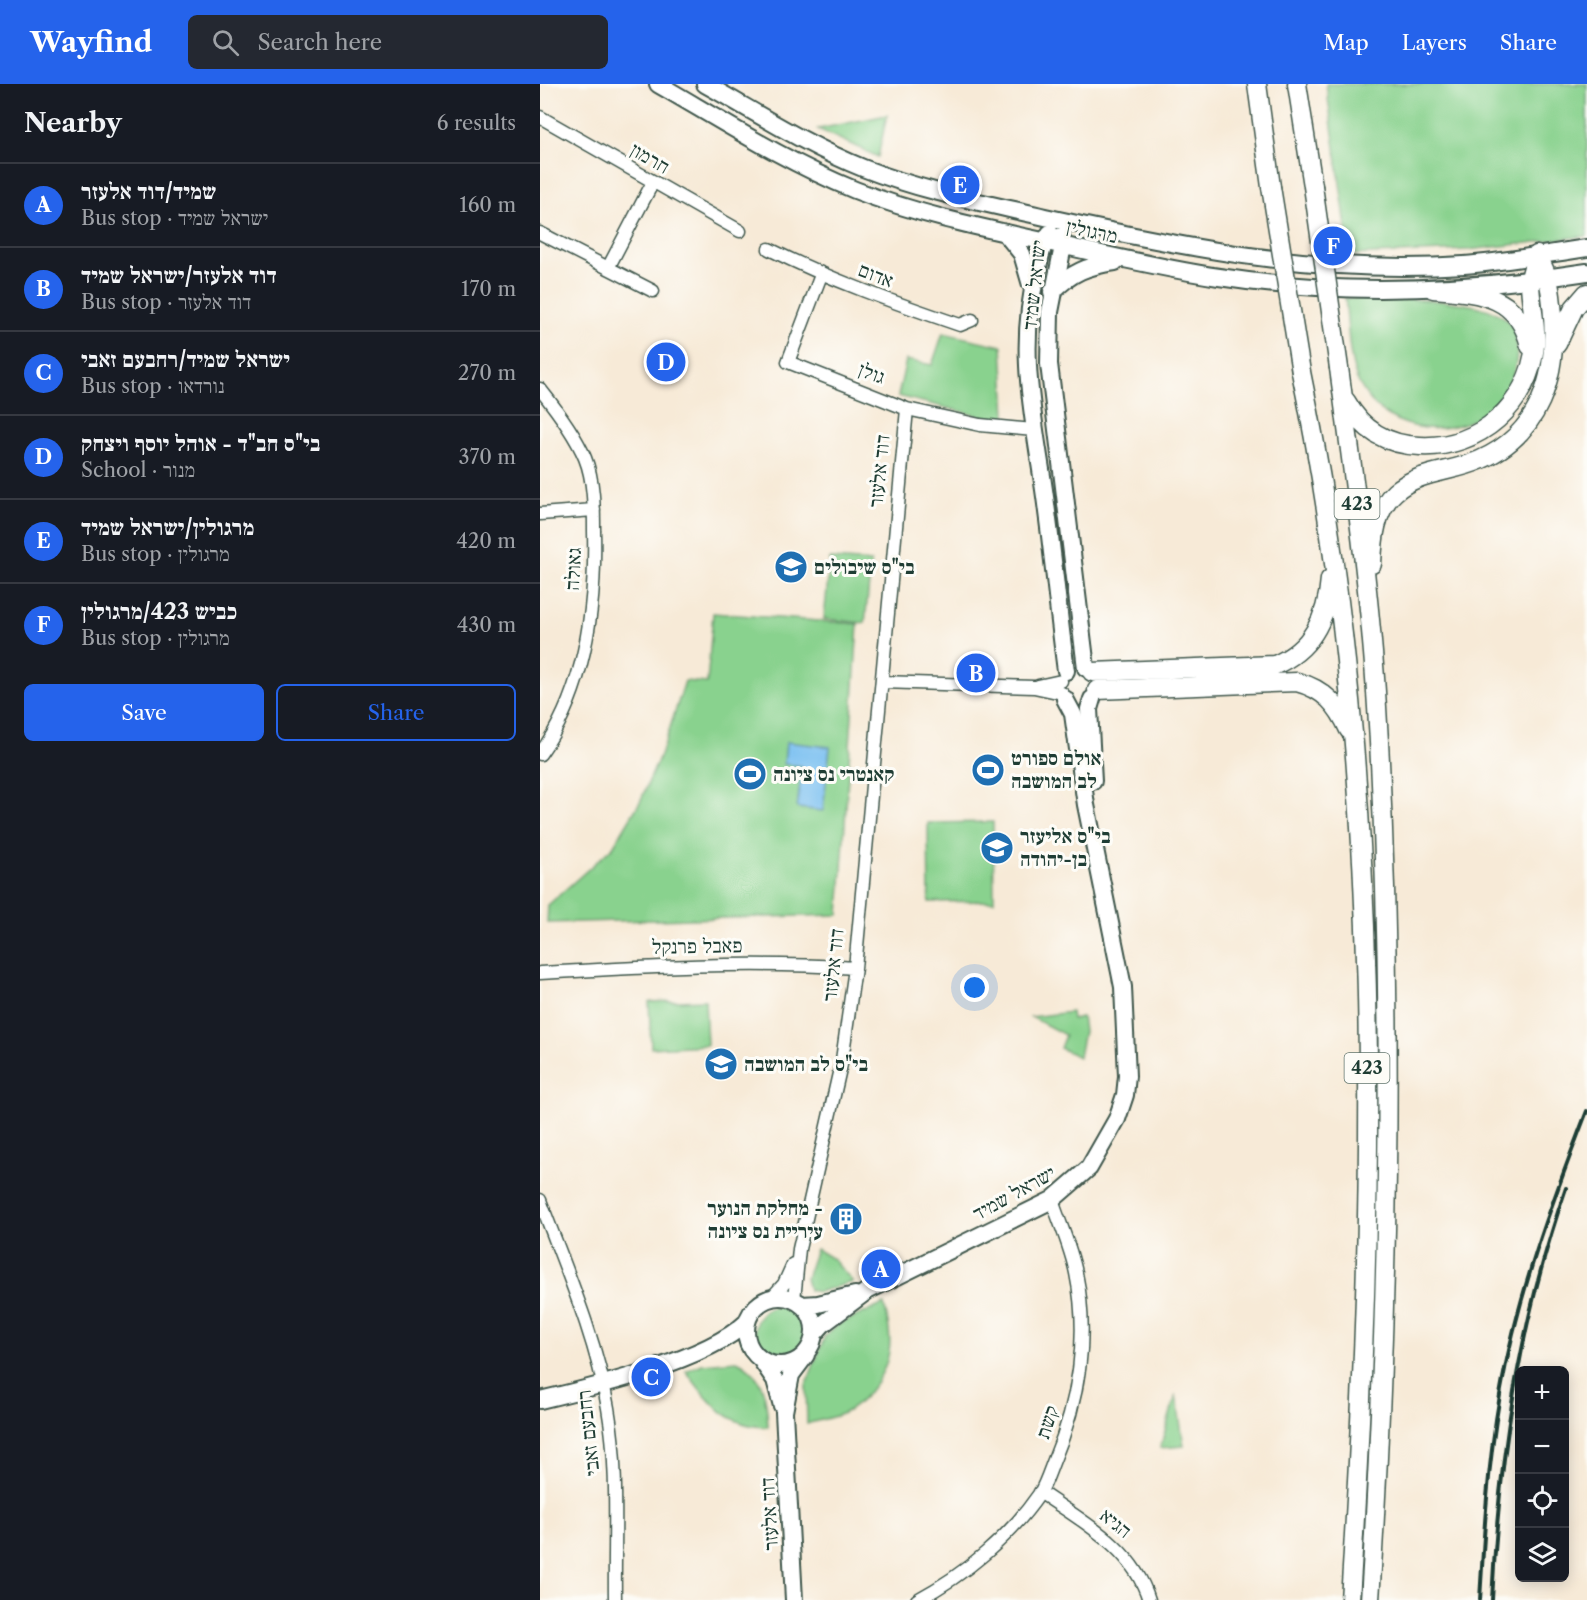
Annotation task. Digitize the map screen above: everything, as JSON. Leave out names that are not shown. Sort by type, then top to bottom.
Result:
[{"type":"main road","name":"423","points":[[1257,84],[1271,188],[1301,372],[1321,468],[1354,743],[1367,998],[1367,1167],[1362,1390],[1350,1600]]},
{"type":"main road","name":"423","points":[[1297,84],[1343,395],[1368,614],[1381,788],[1388,1019],[1387,1190],[1382,1390],[1370,1600]]},
{"type":"main road","points":[[1537,255],[1550,277],[1554,351]]},
{"type":"main road","points":[[1343,395],[1354,416],[1369,430],[1384,439],[1406,446],[1439,446],[1473,437],[1500,418],[1515,398],[1531,363],[1535,346],[1530,279],[1537,255]]},
{"type":"main road","points":[[1433,289],[1465,292],[1503,304],[1521,322],[1530,345],[1531,363]]},
{"type":"main road","points":[[1368,614],[1373,542],[1384,504],[1393,493],[1414,479],[1480,460],[1511,440],[1523,428],[1545,394],[1554,351],[1574,308],[1587,293]]},
{"type":"main road","points":[[1089,670],[1275,665],[1288,659],[1314,637],[1330,585],[1331,538]]},
{"type":"main road","points":[[1095,694],[1297,682],[1320,690],[1331,700],[1340,711],[1354,743]]},
{"type":"street","name":"מרגולין","points":[[658,84],[775,151],[845,186],[898,205],[1005,233],[1128,260],[1267,283],[1364,289],[1433,289],[1587,272]]},
{"type":"street","name":"מרגולין","points":[[705,84],[810,143],[863,168],[948,194],[1161,243],[1264,260],[1423,266],[1466,264],[1587,248]]},
{"type":"street","name":"חרמון","points":[[540,117],[740,231]]},
{"type":"street","points":[[608,268],[653,182]]},
{"type":"street","name":"ישראל שמיד","points":[[798,1302],[830,1302],[867,1291],[1052,1200],[1076,1181],[1100,1154],[1117,1119],[1125,1095],[1127,1056],[1123,987],[1086,805],[1073,714],[1063,686],[1047,510],[1028,390],[1026,338],[1032,289],[1044,242],[1059,220]]},
{"type":"street","name":"ישראל שמיד","points":[[1059,220],[1063,246],[1052,292],[1049,364],[1089,670]]},
{"type":"street","points":[[540,232],[653,291]]},
{"type":"street","points":[[1005,233],[1022,254],[1032,289]]},
{"type":"street","name":"אדום","points":[[769,249],[821,275],[960,325],[972,321]]},
{"type":"street","points":[[1052,292],[1073,273],[1087,266],[1128,260]]},
{"type":"street","name":"גולן","points":[[821,275],[788,362],[907,409],[980,424],[1034,430]]},
{"type":"street","name":"גאולה","points":[[540,389],[585,459],[594,510],[595,557],[586,647],[564,715],[540,754]]},
{"type":"street","name":"דוד אלעזר","points":[[771,1298],[784,1284],[799,1249],[842,1060],[855,968],[907,409]]},
{"type":"street","points":[[540,514],[594,510]]},
{"type":"street","points":[[882,682],[1063,686],[1082,704],[1095,694],[1097,680],[1089,670],[1076,667],[1063,686]]},
{"type":"street","name":"ישראל שמיד","points":[[1095,694],[1089,709],[1091,764],[1107,901]]},
{"type":"street","name":"פאבל פרנקל","points":[[540,973],[626,967],[746,964],[855,968]]},
{"type":"street","name":"רחבעם זאבי","points":[[540,1200],[603,1384],[609,1411],[613,1465],[615,1600]]},
{"type":"street","name":"קשת","points":[[917,1600],[933,1596],[982,1556],[1040,1492],[1069,1423],[1080,1364],[1082,1336],[1077,1274],[1052,1200]]},
{"type":"street","name":"דוד אלעזר","points":[[798,1302],[799,1249]]},
{"type":"street","name":"ישראל שמיד","points":[[814,1334],[827,1321],[867,1291]]},
{"type":"street","points":[[540,1400],[603,1384],[697,1353],[723,1341],[747,1322],[760,1303],[771,1298],[798,1302],[809,1313],[814,1334],[806,1355],[790,1364],[771,1364],[757,1356],[697,1353]]},
{"type":"street","points":[[747,1322],[746,1332],[757,1356]]},
{"type":"street","name":"דוד אלעזר","points":[[794,1600],[785,1425],[791,1375],[806,1355]]},
{"type":"street","name":"דוד אלעזר","points":[[757,1356],[778,1388],[785,1425]]},
{"type":"street","name":"הגיא","points":[[1040,1492],[1117,1546],[1144,1584],[1149,1600]]},
{"type":"green space","points":[[1326,84],[1587,84],[1587,236],[1468,250],[1350,255]]},
{"type":"green space","points":[[887,115],[878,157],[818,129]]},
{"type":"green space","points":[[1345,298],[1431,300],[1479,307],[1497,313],[1509,322],[1516,336],[1517,352],[1511,380],[1496,403],[1476,418],[1451,427],[1425,428],[1399,421],[1377,406],[1355,375]]},
{"type":"green space","points":[[943,333],[1002,346],[1006,415],[1000,419],[988,418],[898,396],[906,360],[932,365]]},
{"type":"green space","points":[[830,559],[871,562],[865,623],[824,619]]},
{"type":"green space","name":"קאנטרי נס ציונה","points":[[713,613],[858,624],[839,915],[547,923],[548,905],[613,847],[640,802],[664,746],[685,681],[707,683]]},
{"type":"green space","points":[[993,822],[994,901],[929,902],[928,823]]},
{"type":"green space","points":[[705,1000],[707,1045],[651,1048],[649,1002]]},
{"type":"green space","points":[[1071,1012],[1072,1019],[1082,1017],[1084,1031],[1079,1057],[1060,1048],[1065,1035],[1031,1017]]},
{"type":"green space","points":[[816,1249],[833,1259],[853,1282],[818,1292],[809,1290],[806,1278]]},
{"type":"green space","points":[[884,1304],[890,1340],[887,1361],[877,1381],[854,1407],[835,1416],[807,1424],[806,1385],[825,1336],[839,1324]]},
{"type":"green space","points":[[780,1306],[798,1313],[805,1331],[798,1349],[780,1356],[762,1349],[755,1331],[762,1313]]},
{"type":"green space","points":[[737,1361],[753,1373],[762,1388],[767,1407],[768,1427],[754,1426],[730,1417],[711,1402],[686,1371],[702,1364]]},
{"type":"green space","points":[[1176,1395],[1184,1446],[1160,1448]]},
{"type":"water","points":[[786,742],[830,747],[823,811],[797,808],[802,766],[784,764]]},
{"type":"railway","points":[[1480,1600],[1489,1472],[1507,1358],[1536,1251],[1587,1111]]},
{"type":"railway","points":[[1492,1600],[1500,1494],[1514,1391],[1536,1290],[1566,1188]]},
{"type":"place","name":"מרגולין/ישראל שמיד","points":[[960,185]]},
{"type":"place","name":"כביש 423/מרגולין","points":[[1333,246]]},
{"type":"place","name":"בי\"ס חב\"ד - אוהל יוסף ויצחק","points":[[666,362]]},
{"type":"place","name":"בי\"ס שיבולים","points":[[791,567]]},
{"type":"place","name":"דוד אלעזר/ישראל שמיד","points":[[976,673]]},
{"type":"place","name":"אולם ספורט לב המושבה","points":[[988,770]]},
{"type":"place","name":"קאנטרי נס ציונה","points":[[750,774]]},
{"type":"place","name":"בי\"ס אליעזר בן-יהודה","points":[[997,848]]},
{"type":"place","name":"בי\"ס לב המושבה","points":[[721,1064]]},
{"type":"place","name":"מחלקת הנוער - עיריית נס ציונה","points":[[846,1219]]},
{"type":"place","name":"שמיד/דוד אלעזר","points":[[881,1269]]},
{"type":"place","name":"ישראל שמיד/רחבעם זאבי","points":[[651,1377]]}]
